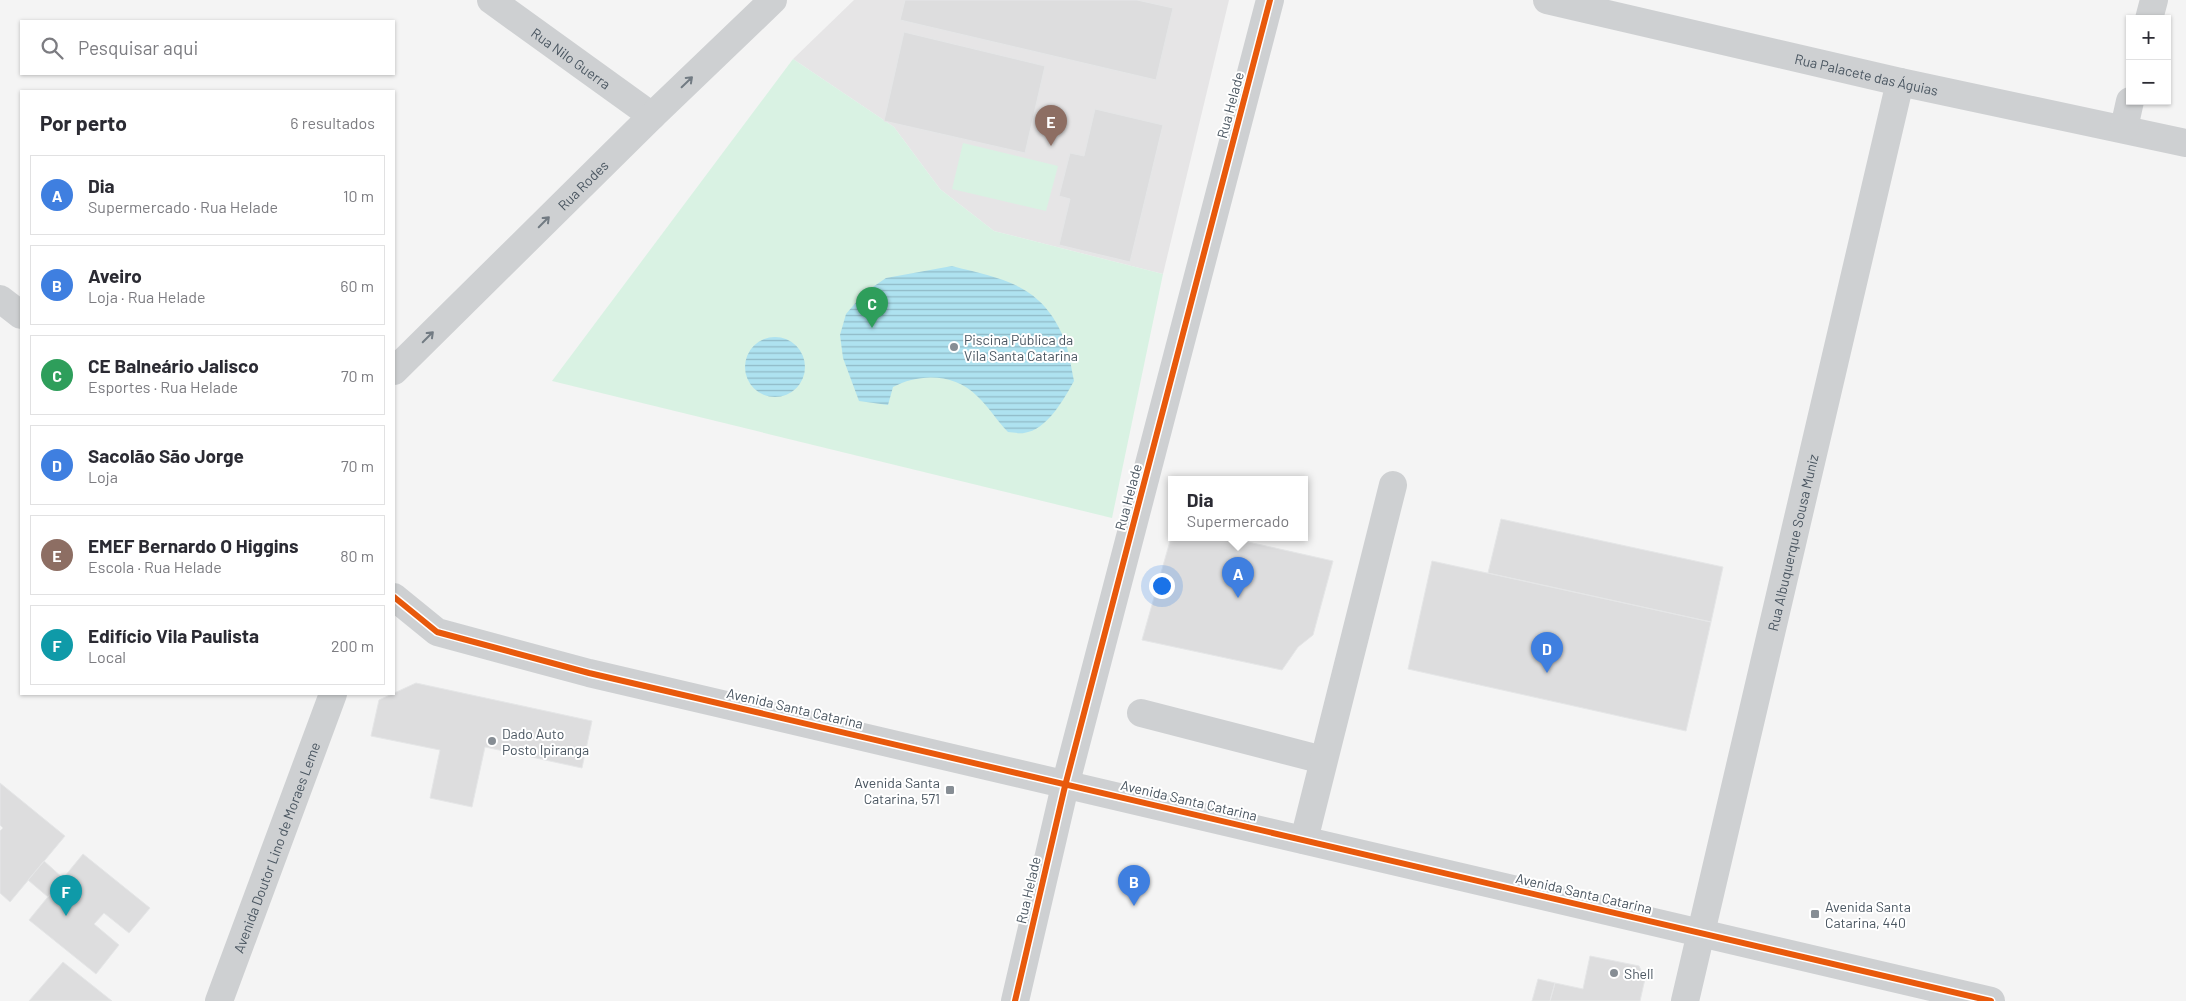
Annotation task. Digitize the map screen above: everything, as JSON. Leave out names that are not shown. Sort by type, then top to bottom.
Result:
[{"type":"street","name":"Rua Nilo Guerra","points":[[490,0],[652,116]]},
{"type":"street","name":"Rua Rodes","points":[[395,370],[652,116],[773,0]]},
{"type":"street","name":"Rua Helade","points":[[1014,1001],[1066,786],[1270,0]]},
{"type":"street","name":"Rua Palacete das Águias","points":[[1546,0],[1900,82],[2124,128],[2186,143]]},
{"type":"street","points":[[2151,15],[2154,0]]},
{"type":"street","name":"Rua Albuquerque Sousa Muniz","points":[[1685,1001],[1900,82]]},
{"type":"street","points":[[2124,128],[2129,105]]},
{"type":"street","points":[[0,299],[20,313]]},
{"type":"street","points":[[1304,840],[1392,485]]},
{"type":"street","name":"Avenida Santa Catarina","points":[[395,598],[437,632],[589,673],[1991,1001]]},
{"type":"street","name":"Avenida Doutor Lino de Moraes Leme","points":[[219,1001],[333,695]]},
{"type":"street","points":[[1140,713],[1323,760]]},
{"type":"shaded area","points":[[854,0],[1229,0],[1163,274],[994,231],[940,189],[894,127],[793,59]]},
{"type":"green space","points":[[793,59],[894,127],[940,189],[994,231],[1163,274],[1112,518],[552,381]]},
{"type":"green space","points":[[963,143],[1058,166],[1046,211],[952,189]]},
{"type":"water","name":"Piscina Pública da Vila Santa Catarina","points":[[952,266],[1003,280],[1031,294],[1054,318],[1063,336],[1074,381],[1054,413],[1032,431],[1022,433],[1008,432],[968,388],[948,379],[925,378],[903,382],[893,387],[888,405],[859,401],[843,358],[840,335],[846,314],[864,293],[886,278]]},
{"type":"water","points":[[775,337],[791,342],[796,346],[800,351],[805,367],[800,383],[796,388],[791,392],[775,397],[759,392],[754,388],[750,383],[745,367],[750,351],[754,346],[759,342]]},
{"type":"building","points":[[905,0],[1137,0],[1173,8],[1156,80],[900,20]]},
{"type":"building","points":[[904,32],[1045,66],[1025,153],[884,121]]},
{"type":"building","points":[[1095,109],[1163,125],[1130,262],[1059,245],[1070,199],[1059,196],[1070,153],[1084,156]]},
{"type":"building","points":[[1501,519],[1723,567],[1711,622],[1488,573]]},
{"type":"building","points":[[1170,541],[1244,541],[1333,561],[1313,635],[1298,647],[1282,670],[1142,640]]},
{"type":"building","points":[[1432,561],[1711,622],[1686,731],[1408,669]]},
{"type":"building","name":"Dado Auto Posto Ipiranga","points":[[416,683],[592,721],[582,768],[485,747],[472,807],[430,798],[440,750],[371,736],[379,700],[390,695],[395,695],[395,693]]},
{"type":"building","points":[[0,783],[65,836],[10,902],[0,893],[0,831],[3,828],[0,825]]},
{"type":"building","points":[[83,854],[150,908],[129,933],[104,913],[94,924],[119,945],[96,974],[29,920]]},
{"type":"building","points":[[44,861],[64,879],[48,897],[28,880]]},
{"type":"building","name":"Shell","points":[[1590,956],[1639,966],[1645,979],[1640,1001],[1550,1001],[1555,983],[1583,989]]},
{"type":"building","points":[[63,962],[112,1001],[29,1001]]},
{"type":"building","points":[[1538,979],[1555,983],[1550,1001],[1532,1001]]},
{"type":"cycle path","points":[[1015,1001],[1065,786],[1270,0]]},
{"type":"cycle path","points":[[395,598],[437,632],[589,673],[1991,1001]]},
{"type":"place","name":"EMEF Bernardo O Higgins","points":[[1051,146]]},
{"type":"place","name":"CE Balneário Jalisco","points":[[872,328]]},
{"type":"place","name":"Piscina Pública da Vila Santa Catarina","points":[[954,347]]},
{"type":"place","name":"Dia","points":[[1238,598]]},
{"type":"place","name":"Sacolão São Jorge","points":[[1547,673]]},
{"type":"place","name":"Dado Auto Posto Ipiranga","points":[[492,741]]},
{"type":"place","name":"Avenida Santa Catarina, 571","points":[[950,790]]},
{"type":"place","name":"Aveiro","points":[[1134,906]]},
{"type":"place","name":"Avenida Santa Catarina, 440","points":[[1815,914]]},
{"type":"place","name":"Edifício Vila Paulista","points":[[66,916]]},
{"type":"place","name":"Shell","points":[[1614,973]]}]
